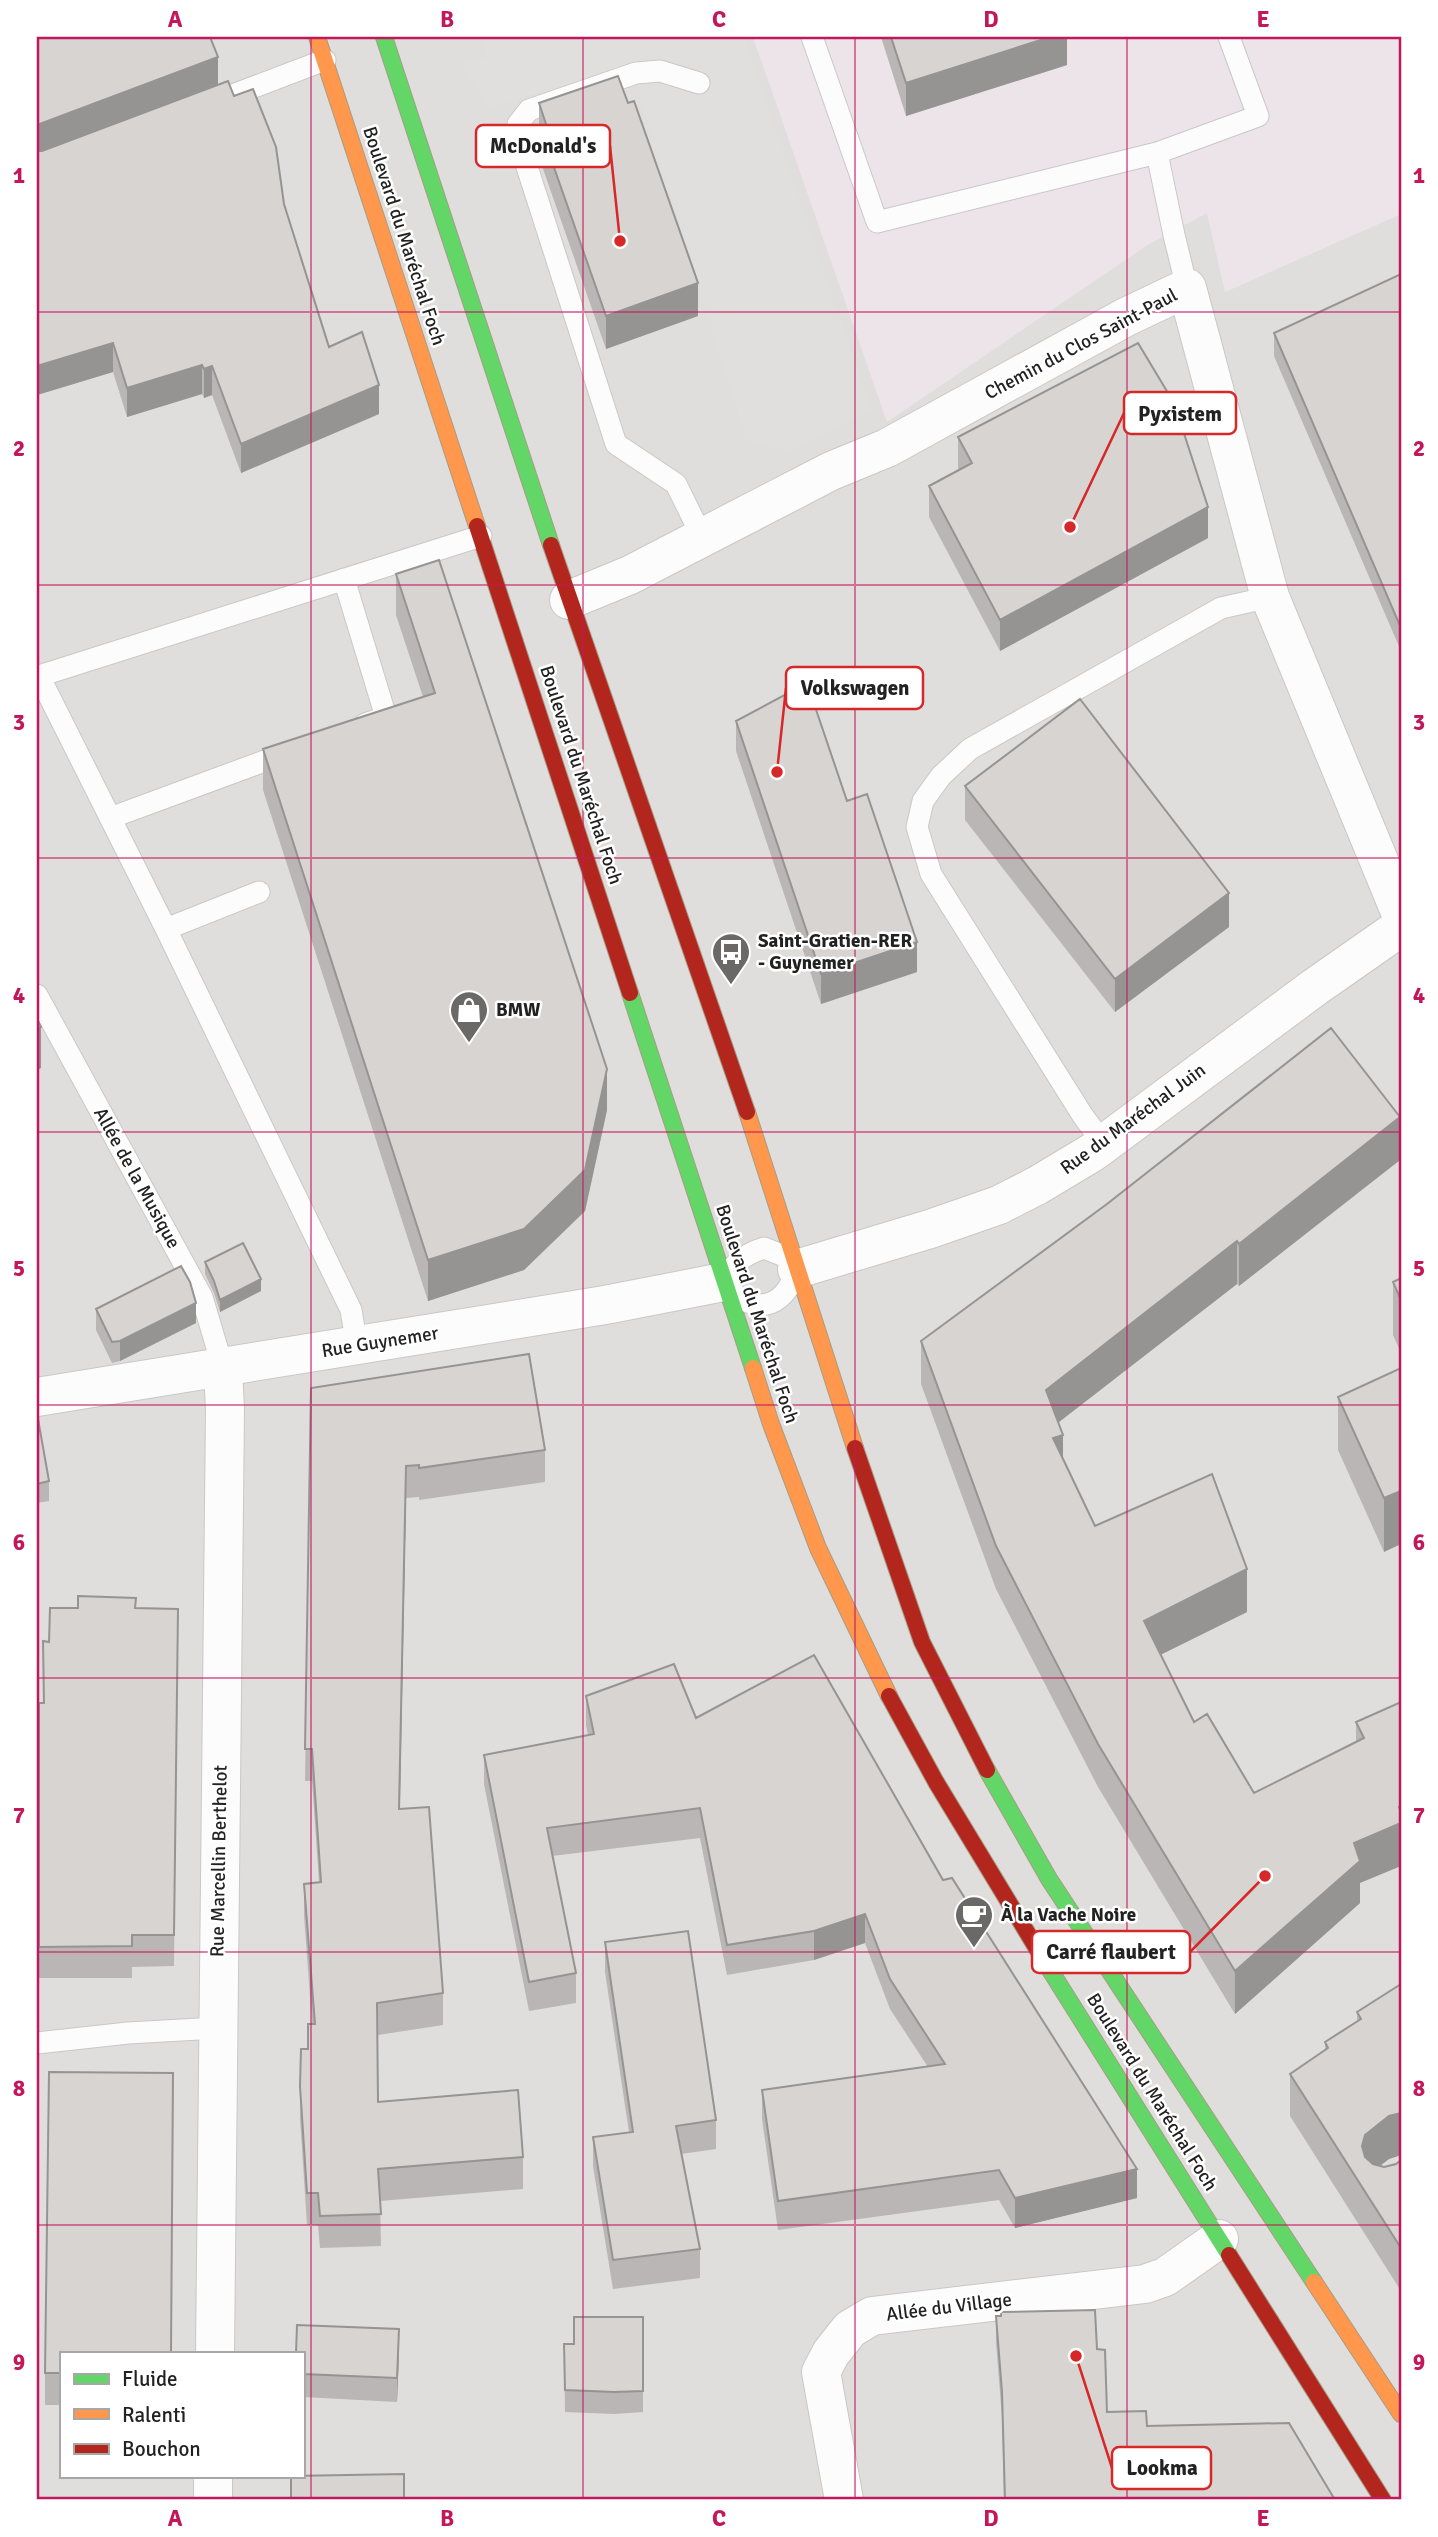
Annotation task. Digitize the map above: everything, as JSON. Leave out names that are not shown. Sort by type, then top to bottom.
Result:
[{"type":"main road","name":"Boulevard du Maréchal Foch","points":[[317,37],[723,1282],[771,1424],[813,1535],[886,1691],[963,1830],[1383,2500]]},
{"type":"main road","name":"Boulevard du Maréchal Foch","points":[[384,37],[569,600],[754,1135],[903,1594],[939,1680],[970,1740],[1056,1889],[1401,2414]]},
{"type":"street","name":"Chemin du Clos Saint-Paul","points":[[569,600],[630,575],[831,471],[887,448],[1126,317],[1187,288],[1270,597],[1401,914]]},
{"type":"street","name":"Rue du Maréchal Juin","points":[[797,1269],[918,1233],[999,1205],[1038,1185],[1103,1143],[1315,986],[1401,927]]},
{"type":"street","name":"Rue Guynemer","points":[[37,1397],[605,1305],[723,1282]]},
{"type":"street","name":"Rue Marcellin Berthelot","points":[[215,2352],[225,1410],[223,1368]]},
{"type":"street","name":"Allée du Village","points":[[844,2500],[821,2372],[831,2353],[850,2329],[872,2316],[1145,2284],[1165,2277],[1219,2239]]},
{"type":"street","points":[[213,2478],[213,2500]]},
{"type":"lane","points":[[812,37],[877,222],[1157,153],[1258,116],[1229,37]]},
{"type":"lane","points":[[194,109],[325,60]]},
{"type":"lane","points":[[698,83],[660,71],[636,73],[529,110],[518,124],[519,142],[616,444],[676,484],[703,538]]},
{"type":"lane","points":[[1157,153],[1187,288]]},
{"type":"lane","points":[[357,1346],[351,1310],[166,929],[39,676],[481,536]]},
{"type":"lane","points":[[344,579],[386,717],[346,731]]},
{"type":"lane","points":[[1103,1143],[1083,1116],[931,874],[917,827],[923,801],[941,776],[970,750],[1221,608],[1270,597]]},
{"type":"lane","points":[[110,818],[307,746]]},
{"type":"lane","points":[[166,929],[259,892]]},
{"type":"lane","name":"Allée de la Musique","points":[[37,995],[202,1297],[223,1368]]},
{"type":"lane","points":[[764,1248],[787,1257],[797,1269],[788,1291],[781,1299],[763,1305],[745,1302],[723,1282],[745,1255],[764,1248]]},
{"type":"lane","points":[[37,2043],[217,2028]]},
{"type":"shaded area","points":[[37,37],[1400,37],[1401,2500],[37,2500]]},
{"type":"shaded area","points":[[481,37],[744,37],[871,409],[788,451],[747,441],[639,93],[633,63],[490,108],[462,64],[487,57]]},
{"type":"shaded area","points":[[753,37],[1401,37],[1401,214],[1225,292],[1207,213],[1149,244],[887,422]]},
{"type":"building","points":[[37,37],[210,37],[218,57],[37,125]]},
{"type":"building","points":[[891,37],[1050,37],[906,83]]},
{"type":"building","points":[[618,76],[628,103],[634,101],[698,283],[606,316],[542,133],[548,130],[539,103]]},
{"type":"building","points":[[228,81],[234,96],[253,89],[276,147],[284,204],[329,347],[362,332],[379,385],[241,444],[212,366],[204,369],[202,365],[127,388],[113,343],[37,366],[37,151]]},
{"type":"building","points":[[1401,274],[1401,628],[1274,333]]},
{"type":"building","points":[[1138,343],[1174,403],[1208,507],[1000,620],[929,486],[972,463],[958,437]]},
{"type":"building","points":[[439,560],[607,1069],[585,1170],[524,1229],[428,1260],[263,749],[435,693],[396,574]]},
{"type":"building","points":[[807,683],[847,801],[867,794],[917,942],[821,974],[736,721]]},
{"type":"building","points":[[1080,699],[1229,893],[1115,979],[965,786]]},
{"type":"building","points":[[1331,1028],[1400,1117],[1239,1244],[1237,1241],[1046,1390],[1063,1435],[1053,1438],[1095,1526],[1212,1474],[1247,1569],[1144,1621],[1194,1722],[1207,1714],[1254,1793],[1364,1738],[1356,1722],[1401,1702],[1401,1823],[1354,1843],[1360,1861],[1235,1971],[1098,1744],[996,1546],[921,1341],[1107,1204]]},
{"type":"building","points":[[243,1243],[261,1279],[220,1300],[205,1262]]},
{"type":"building","points":[[181,1266],[190,1282],[196,1303],[120,1341],[112,1342],[96,1309]]},
{"type":"building","points":[[1401,1278],[1401,1300],[1393,1282]]},
{"type":"building","points":[[529,1354],[545,1450],[419,1468],[419,1465],[406,1466],[399,1809],[429,1807],[443,1993],[377,2003],[378,2102],[518,2090],[523,2157],[378,2169],[381,2214],[320,2216],[318,2193],[307,2193],[300,2086],[301,2049],[308,2049],[308,2024],[315,2024],[304,1884],[321,1882],[312,1749],[305,1749],[311,1388]]},
{"type":"building","points":[[1401,1368],[1401,1491],[1384,1498],[1338,1397]]},
{"type":"building","points":[[37,1420],[49,1481],[37,1484]]},
{"type":"building","points":[[78,1596],[136,1598],[135,1608],[178,1609],[174,1935],[132,1935],[132,1946],[39,1947],[39,1703],[44,1703],[43,1641],[49,1642],[50,1608],[78,1608]]},
{"type":"building","points":[[814,1655],[943,1880],[952,1878],[1137,2169],[1015,2198],[999,2170],[778,2201],[762,2090],[945,2064],[890,1979],[865,1914],[814,1931],[727,1945],[700,1808],[547,1828],[576,1973],[529,1982],[484,1755],[594,1734],[586,1696],[674,1664],[696,1718]]},
{"type":"building","points":[[688,1931],[716,2120],[676,2126],[700,2249],[613,2260],[593,2137],[633,2132],[605,1942]]},
{"type":"building","points":[[1401,1984],[1401,2113],[1389,2116],[1365,2135],[1362,2146],[1365,2157],[1373,2164],[1384,2167],[1401,2160],[1401,2248],[1290,2074],[1328,2048],[1325,2042],[1361,2019],[1357,2012]]},
{"type":"building","points":[[49,2072],[173,2073],[171,2352],[60,2352],[60,2373],[45,2373]]},
{"type":"building","points":[[1095,2310],[1097,2349],[1105,2350],[1107,2412],[1146,2411],[1147,2426],[1289,2423],[1335,2500],[1005,2500],[1002,2392],[996,2316],[1001,2316],[1001,2312]]},
{"type":"building","points":[[574,2317],[643,2317],[643,2391],[565,2390],[564,2344],[574,2344]]},
{"type":"building","points":[[297,2325],[399,2329],[397,2378],[304,2374],[304,2352],[296,2352]]},
{"type":"building","points":[[404,2474],[404,2500],[291,2500],[291,2478],[304,2478],[304,2476]]},
{"type":"traffic: fast","points":[[384,37],[551,545]]},
{"type":"traffic: fast","points":[[630,993],[753,1368]]},
{"type":"traffic: fast","points":[[987,1770],[1049,1879],[1314,2282]]},
{"type":"traffic: fast","points":[[1045,1962],[1229,2255]]},
{"type":"traffic: slow","points":[[317,37],[477,526]]},
{"type":"traffic: slow","points":[[747,1112],[855,1448]]},
{"type":"traffic: slow","points":[[753,1368],[818,1548],[889,1696]]},
{"type":"traffic: slow","points":[[1314,2282],[1401,2414]]},
{"type":"traffic: jam","points":[[477,526],[630,993]]},
{"type":"traffic: jam","points":[[551,545],[747,1112]]},
{"type":"traffic: jam","points":[[855,1448],[922,1642],[987,1770]]},
{"type":"traffic: jam","points":[[889,1696],[936,1782],[1045,1962]]},
{"type":"traffic: jam","points":[[1229,2255],[1383,2500]]},
{"type":"place","name":"McDonald's","points":[[620,241]]},
{"type":"place","name":"Pyxistem","points":[[1070,527]]},
{"type":"place","name":"Volkswagen","points":[[777,772]]},
{"type":"place","name":"Saint-Gratien-RER - Guynemer","points":[[731,986]]},
{"type":"place","name":"BMW","points":[[469,1044]]},
{"type":"place","name":"Carré flaubert","points":[[1265,1876]]},
{"type":"place","name":"À la Vache Noire","points":[[974,1949]]},
{"type":"place","name":"Lookma","points":[[1076,2356]]}]
